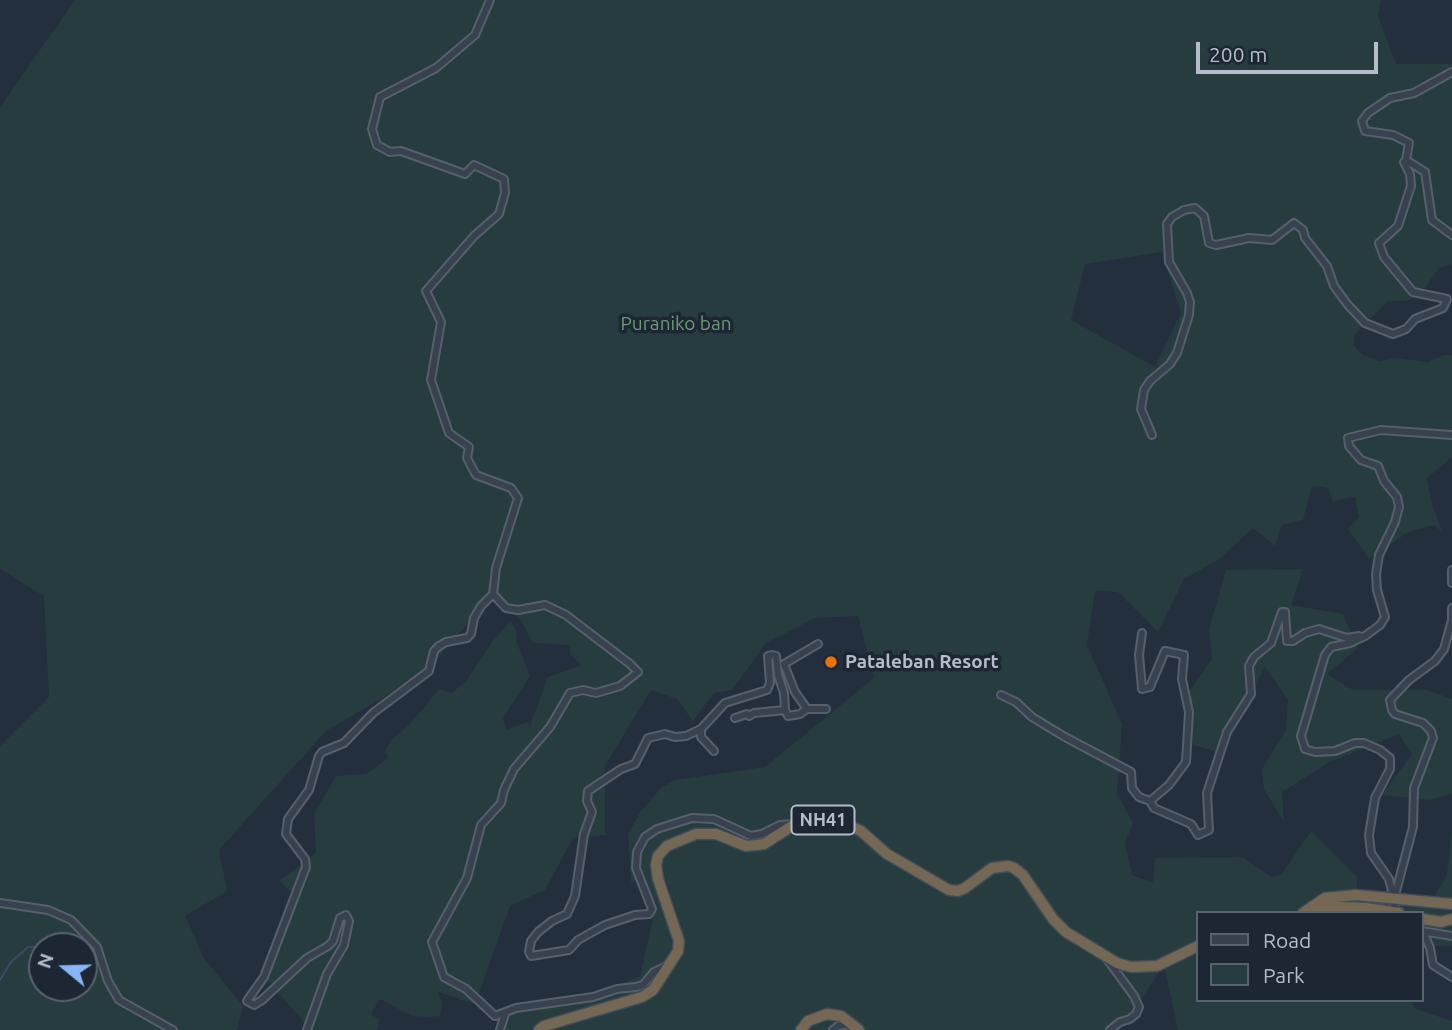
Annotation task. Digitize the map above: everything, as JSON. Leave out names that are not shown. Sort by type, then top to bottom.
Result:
[{"type":"highway","name":"NH41","points":[[539,1030],[544,1026],[647,995],[671,964],[678,951],[679,941],[658,879],[656,865],[660,851],[696,834],[707,833],[746,846],[764,844],[795,824],[826,820],[846,823],[861,831],[887,854],[949,890],[958,891],[992,868],[1008,866],[1023,875],[1066,932],[1117,963],[1142,968],[1164,964],[1196,947]]},
{"type":"highway","points":[[1306,911],[1332,896],[1356,895],[1452,904]]},
{"type":"highway","points":[[1313,906],[1388,911]]},
{"type":"highway","points":[[1424,919],[1441,922],[1452,919]]},
{"type":"highway","points":[[801,1030],[808,1021],[827,1014],[841,1016],[855,1027]]},
{"type":"street","points":[[307,1030],[327,974],[344,945],[349,921],[346,915],[340,918],[333,941],[328,946],[307,958],[262,1000],[254,1004],[247,1001],[264,977],[306,867],[305,859],[286,834],[288,819],[309,790],[318,756],[344,743],[373,713],[429,671],[434,651],[439,646],[467,638],[471,634],[474,618],[493,594],[496,568],[518,498],[511,488],[476,475],[467,458],[469,447],[449,433],[431,380],[441,322],[426,291],[474,236],[499,214],[505,194],[504,179],[474,165],[465,174],[401,151],[390,152],[377,145],[372,129],[380,97],[436,68],[475,35],[490,0]]},
{"type":"street","points":[[1152,435],[1141,410],[1144,390],[1150,381],[1170,365],[1177,353],[1189,314],[1187,293],[1169,262],[1167,224],[1172,216],[1184,210],[1195,208],[1204,216],[1209,243],[1216,245],[1249,238],[1272,240],[1294,223],[1303,230],[1305,238],[1327,266],[1334,286],[1348,305],[1365,323],[1393,334],[1406,328],[1415,319],[1443,307],[1447,299],[1413,292],[1384,257],[1379,243],[1398,226],[1412,186],[1404,162],[1409,143],[1394,135],[1365,131],[1362,121],[1368,113],[1390,98],[1414,93],[1452,72]]},
{"type":"street","points":[[1406,160],[1425,172],[1432,220],[1452,235]]},
{"type":"street","points":[[1396,911],[1389,878],[1371,853],[1369,835],[1375,799],[1390,769],[1390,758],[1364,743],[1355,743],[1335,751],[1315,752],[1306,749],[1301,736],[1325,655],[1331,647],[1365,636],[1380,625],[1385,617],[1377,590],[1376,575],[1379,555],[1395,523],[1399,507],[1397,497],[1384,481],[1378,466],[1361,460],[1349,446],[1349,438],[1381,430],[1452,435]]},
{"type":"street","points":[[1452,570],[1452,583]]},
{"type":"street","points":[[493,594],[506,608],[519,610],[545,605],[566,615],[638,672],[620,685],[596,693],[583,690],[570,693],[550,727],[514,769],[501,803],[481,825],[467,878],[432,942],[444,977],[466,989],[495,1016],[516,1009],[593,997],[643,985],[654,972],[671,964]]},
{"type":"street","points":[[1394,899],[1413,827],[1414,788],[1433,738],[1431,731],[1423,723],[1395,714],[1390,700],[1409,680],[1435,661],[1444,649],[1452,620],[1452,608]]},
{"type":"street","points":[[1001,695],[1016,702],[1032,717],[1065,737],[1132,772],[1132,788],[1139,797],[1150,801],[1154,808],[1191,824],[1198,835],[1209,830],[1207,793],[1227,732],[1251,694],[1249,666],[1254,657],[1271,643],[1282,612],[1286,612],[1287,642],[1319,629],[1346,638],[1365,636]]},
{"type":"street","points":[[1142,633],[1139,655],[1142,689],[1150,687],[1166,651],[1184,655],[1182,679],[1189,712],[1186,762],[1169,785],[1150,801]]},
{"type":"street","points":[[807,709],[795,692],[785,664],[818,645]]},
{"type":"street","points":[[795,824],[787,823],[751,836],[714,819],[692,818],[657,829],[645,837],[637,852],[636,869],[652,909],[649,914],[635,915],[605,925],[578,940],[569,950],[531,956],[529,952],[531,941],[552,921],[567,914],[575,896],[584,834],[592,812],[587,801],[588,791],[621,769],[635,764],[648,738],[665,734],[686,736],[701,729],[725,703],[767,690],[770,683],[768,656],[772,655],[776,656],[788,716],[800,714],[807,709],[826,709]]},
{"type":"street","points":[[735,718],[785,710]]},
{"type":"street","points":[[701,729],[701,737],[714,751]]},
{"type":"street","points":[[0,903],[48,910],[71,920],[97,947],[108,981],[119,1000],[173,1030]]},
{"type":"street","points":[[1424,931],[1452,936]]},
{"type":"street","points":[[1424,935],[1433,965],[1452,978]]},
{"type":"street","points":[[1106,957],[1139,1007],[1130,1019],[1120,1022],[1110,1030]]},
{"type":"street","points":[[500,1030],[505,1014]]},
{"type":"street","points":[[833,1030],[838,1026],[855,1027]]},
{"type":"green space","name":"Puraniko ban","points":[[75,0],[1381,0],[1378,16],[1396,64],[1452,64],[1452,264],[1439,268],[1419,296],[1406,301],[1388,301],[1354,335],[1354,346],[1363,355],[1380,361],[1396,358],[1428,362],[1443,355],[1452,355],[1452,457],[1427,478],[1432,504],[1443,533],[1435,525],[1408,532],[1369,559],[1348,529],[1359,517],[1355,497],[1333,501],[1328,488],[1312,486],[1303,520],[1282,525],[1275,546],[1253,528],[1218,560],[1184,579],[1158,632],[1118,592],[1095,591],[1087,645],[1122,724],[1117,794],[1133,823],[1125,843],[1132,875],[1153,883],[1155,858],[1243,857],[1271,877],[1281,875],[1311,831],[1357,877],[1357,890],[1394,899],[1432,900],[1447,875],[1452,830],[1452,946],[1424,946],[1424,911],[1328,911],[1313,906],[1310,911],[1196,911],[1196,1002],[1411,1002],[1416,1009],[1452,1021],[1452,1030],[1178,1030],[1164,965],[1118,1030],[497,1030],[505,1014],[587,998],[640,976],[655,910],[643,879],[631,882],[628,834],[641,811],[662,787],[675,780],[765,767],[874,678],[858,616],[815,618],[766,643],[732,690],[714,693],[693,721],[677,699],[651,690],[605,766],[605,835],[573,838],[545,890],[510,906],[475,1004],[438,992],[442,1002],[440,1016],[429,1017],[412,1016],[380,999],[371,1014],[379,1020],[377,1030],[311,1030],[264,977],[294,895],[279,881],[316,853],[314,814],[336,776],[366,774],[388,758],[385,751],[392,739],[410,724],[439,689],[452,693],[467,680],[493,641],[510,622],[516,630],[517,643],[530,676],[503,718],[506,730],[527,722],[530,726],[548,677],[582,665],[570,654],[570,645],[533,643],[521,620],[493,594],[425,673],[326,731],[219,850],[227,891],[185,916],[204,958],[243,1006],[237,1030],[0,1030],[0,746],[49,697],[44,596],[0,569],[0,107]],"holes":[[[1162,252],[1181,313],[1155,367],[1071,320],[1085,264]]]},
{"type":"green space","points":[[1303,569],[1291,605],[1343,614],[1358,648],[1327,674],[1353,690],[1427,690],[1452,699],[1452,794],[1429,800],[1382,795],[1412,754],[1399,734],[1328,763],[1282,792],[1284,822],[1264,789],[1262,769],[1286,730],[1288,700],[1265,667],[1236,718],[1223,754],[1188,743],[1189,712],[1185,697],[1212,659],[1209,629],[1226,570]]},
{"type":"waterway","points":[[0,980],[10,963],[28,947]]},
{"type":"place","name":"Pataleban Resort","points":[[831,662]]}]
